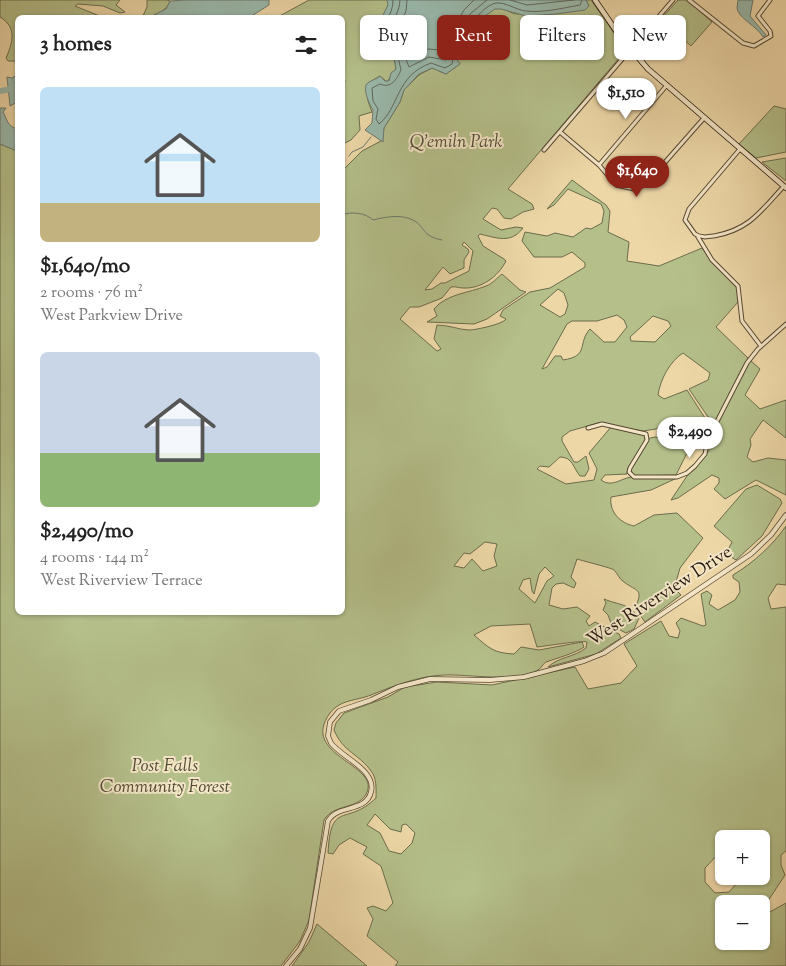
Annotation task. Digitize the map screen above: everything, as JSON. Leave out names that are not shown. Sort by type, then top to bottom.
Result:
[{"type":"main road","points":[[595,0],[614,26]]},
{"type":"main road","points":[[641,60],[704,118],[785,187]]},
{"type":"street","points":[[661,15],[674,0]]},
{"type":"street","points":[[689,0],[743,43],[754,46],[771,36],[770,31],[758,16],[770,0]]},
{"type":"street","points":[[544,150],[622,60]]},
{"type":"street","points":[[599,166],[667,85]]},
{"type":"street","points":[[560,132],[599,166],[616,185],[622,188],[639,188],[645,185],[704,118]]},
{"type":"street","points":[[740,149],[689,209],[685,220],[691,231],[698,236],[712,260],[738,286],[742,321],[761,346]]},
{"type":"street","points":[[698,236],[723,234],[743,227],[757,216],[785,187]]},
{"type":"street","points":[[588,428],[602,424],[646,434],[647,440],[630,468],[629,472],[634,477],[670,478],[687,473],[705,454],[708,439],[743,370],[761,346],[786,324]]},
{"type":"street","name":"West Riverview Drive","points":[[286,966],[306,938],[312,922],[328,821],[334,814],[361,805],[367,800],[372,791],[371,783],[364,771],[331,743],[328,729],[330,722],[338,711],[371,700],[398,687],[421,681],[445,678],[506,680],[595,657],[736,566],[762,544],[786,515]]},
{"type":"green space","points":[[0,0],[120,0],[116,5],[125,12],[120,13],[103,6],[78,4],[75,6],[97,15],[15,15],[15,61],[8,61],[6,58],[12,41],[12,35],[9,25],[0,17]]},
{"type":"green space","points":[[147,0],[170,1],[166,8],[154,15],[143,15],[147,7]]},
{"type":"green space","points":[[309,0],[387,0],[389,2],[385,15],[360,15],[360,60],[395,60],[396,69],[387,82],[380,76],[368,83],[368,101],[372,112],[359,116],[360,130],[351,140],[345,143],[345,81],[345,15],[282,15]]},
{"type":"green space","name":"Post Falls Community Forest","points":[[586,0],[591,0],[602,15],[520,15],[520,60],[604,60],[604,19],[614,33],[614,60],[618,60],[508,189],[532,204],[534,209],[523,212],[511,219],[504,218],[497,209],[492,208],[483,219],[501,230],[516,227],[523,228],[509,238],[498,238],[480,234],[478,236],[483,246],[506,261],[503,267],[494,277],[482,284],[470,288],[451,287],[442,298],[419,307],[410,307],[400,319],[437,351],[441,349],[434,339],[437,325],[469,330],[500,323],[506,319],[500,316],[503,310],[530,292],[550,288],[585,267],[585,263],[572,252],[562,257],[534,257],[522,241],[525,232],[547,236],[555,233],[573,237],[586,228],[591,229],[602,223],[604,211],[601,204],[568,189],[554,205],[547,209],[572,180],[606,205],[610,211],[608,232],[629,242],[627,261],[659,266],[702,248],[732,281],[737,291],[738,302],[716,327],[748,358],[716,420],[708,417],[689,389],[708,380],[710,373],[683,353],[678,356],[666,371],[658,395],[664,399],[687,390],[705,418],[714,425],[709,435],[705,434],[696,440],[676,475],[634,476],[630,472],[631,469],[650,438],[666,439],[674,435],[676,429],[673,423],[667,421],[656,429],[643,431],[598,423],[570,431],[562,437],[562,441],[574,462],[578,462],[586,456],[589,469],[585,476],[580,476],[570,461],[564,457],[560,457],[549,467],[540,466],[537,469],[566,484],[594,480],[597,469],[589,453],[611,427],[645,435],[646,440],[628,468],[627,474],[605,475],[601,480],[609,483],[632,477],[677,478],[651,490],[611,497],[611,502],[616,516],[629,525],[634,526],[654,515],[677,513],[703,538],[680,568],[676,582],[678,584],[674,588],[681,595],[645,622],[635,608],[639,597],[638,591],[622,581],[614,570],[577,559],[571,577],[576,583],[574,588],[563,583],[556,584],[552,588],[549,605],[563,609],[577,607],[590,616],[586,621],[589,626],[595,622],[619,634],[621,638],[596,654],[548,667],[557,661],[582,651],[586,648],[587,642],[582,642],[584,647],[581,649],[546,662],[539,669],[528,674],[505,677],[444,675],[425,677],[344,703],[334,708],[323,727],[324,739],[331,749],[362,774],[368,782],[367,792],[359,802],[334,811],[324,820],[309,920],[300,941],[281,966],[0,966],[0,144],[15,150],[15,615],[345,615],[345,168],[362,151],[381,141],[384,128],[400,102],[404,90],[419,75],[432,68],[446,74],[460,64],[457,60],[510,60],[510,15],[485,15],[499,8],[515,14],[544,13],[589,6]],"holes":[[[464,242],[473,251],[469,271],[432,289],[425,290],[443,267],[450,274],[464,268],[464,260],[469,252],[462,245]],[[558,289],[564,293],[568,305],[565,314],[560,317],[540,305]],[[617,315],[624,320],[627,327],[615,342],[604,342],[590,329],[577,355],[563,360],[561,356],[555,356],[547,367],[542,369],[567,324],[572,321],[597,321]],[[653,316],[668,321],[671,326],[655,342],[631,341],[630,337]],[[485,542],[497,544],[494,556],[497,566],[483,571],[472,559],[464,568],[454,566],[464,553],[470,554]],[[545,567],[554,576],[547,581],[535,603],[519,589],[523,580],[530,578],[534,594],[539,574]],[[530,624],[537,647],[582,642],[539,650],[521,647],[514,654],[496,651],[474,635],[491,626]]]},
{"type":"green space","points":[[678,0],[687,0],[712,22],[691,46],[686,42],[686,15],[665,15]]},
{"type":"green space","points":[[774,106],[786,109],[786,152],[756,158],[739,144]]},
{"type":"green space","points":[[786,158],[786,181],[762,162]]},
{"type":"green space","points":[[502,274],[520,290],[526,292],[487,319],[474,324],[427,322],[437,316],[434,309],[445,300],[488,285]]},
{"type":"green space","points":[[750,360],[760,369],[745,395],[760,409],[786,400],[786,438],[763,420],[750,439],[751,445],[747,457],[753,462],[768,458],[786,460],[786,495],[756,480],[725,499],[714,489],[719,483],[719,478],[712,475],[678,498],[671,500],[689,473],[713,446],[718,422]]},
{"type":"green space","points":[[757,485],[780,499],[782,503],[762,536],[736,560],[726,554],[732,542],[714,526],[746,489]]},
{"type":"green space","points":[[786,526],[786,585],[777,584],[768,598],[771,609],[786,607],[786,851],[781,855],[781,865],[785,875],[770,898],[770,895],[715,895],[715,950],[770,950],[770,912],[786,903],[786,966],[395,966],[398,962],[367,936],[373,919],[367,908],[373,906],[386,911],[393,903],[381,866],[363,854],[367,847],[350,838],[339,845],[333,854],[328,853],[330,836],[337,820],[365,806],[376,798],[376,784],[373,774],[366,765],[346,748],[334,730],[336,723],[344,713],[388,697],[405,687],[437,682],[492,685],[575,667],[588,689],[621,683],[637,666],[624,644],[661,621],[669,636],[678,638],[680,631],[676,623],[681,618],[703,626],[706,625],[701,594],[707,591],[712,595],[709,604],[718,610],[735,600],[740,592],[739,582],[733,578],[733,575],[748,565],[775,540]],"holes":[[[375,814],[390,829],[401,832],[402,825],[406,824],[415,833],[412,843],[401,854],[389,851],[380,833],[367,825]]]},
{"type":"green space","points":[[604,599],[623,605],[635,613],[639,618],[634,629],[626,633],[612,626],[608,615],[603,610],[606,603]]},
{"type":"green space","points":[[317,924],[367,966],[292,966],[309,942]]},
{"type":"water","points":[[269,0],[269,5],[253,15],[154,15],[166,9],[170,1]]},
{"type":"water","points":[[387,0],[586,0],[589,6],[585,10],[541,15],[522,15],[495,9],[486,15],[437,15],[437,60],[457,60],[460,64],[446,74],[432,68],[419,74],[404,90],[400,102],[384,128],[383,142],[365,130],[372,123],[373,110],[367,98],[366,85],[380,76],[385,81],[389,81],[391,73],[396,69],[395,60],[427,60],[427,15],[383,15],[388,5]]},
{"type":"water","points":[[738,0],[753,0],[750,16],[766,35],[763,37],[738,12]]},
{"type":"water","points":[[15,76],[15,103],[10,106],[7,77]]},
{"type":"water","points":[[0,108],[6,108],[3,112],[11,126],[15,128],[15,150],[0,144]]},
{"type":"waterway","points":[[0,91],[15,88]]},
{"type":"waterway","points":[[349,156],[352,152],[363,147],[371,137]]},
{"type":"waterway","points":[[345,214],[358,213],[373,220],[393,217],[408,218],[417,223],[430,236],[442,240]]},
{"type":"park label","name":"Q'emiln Park","points":[[456,143]]}]
